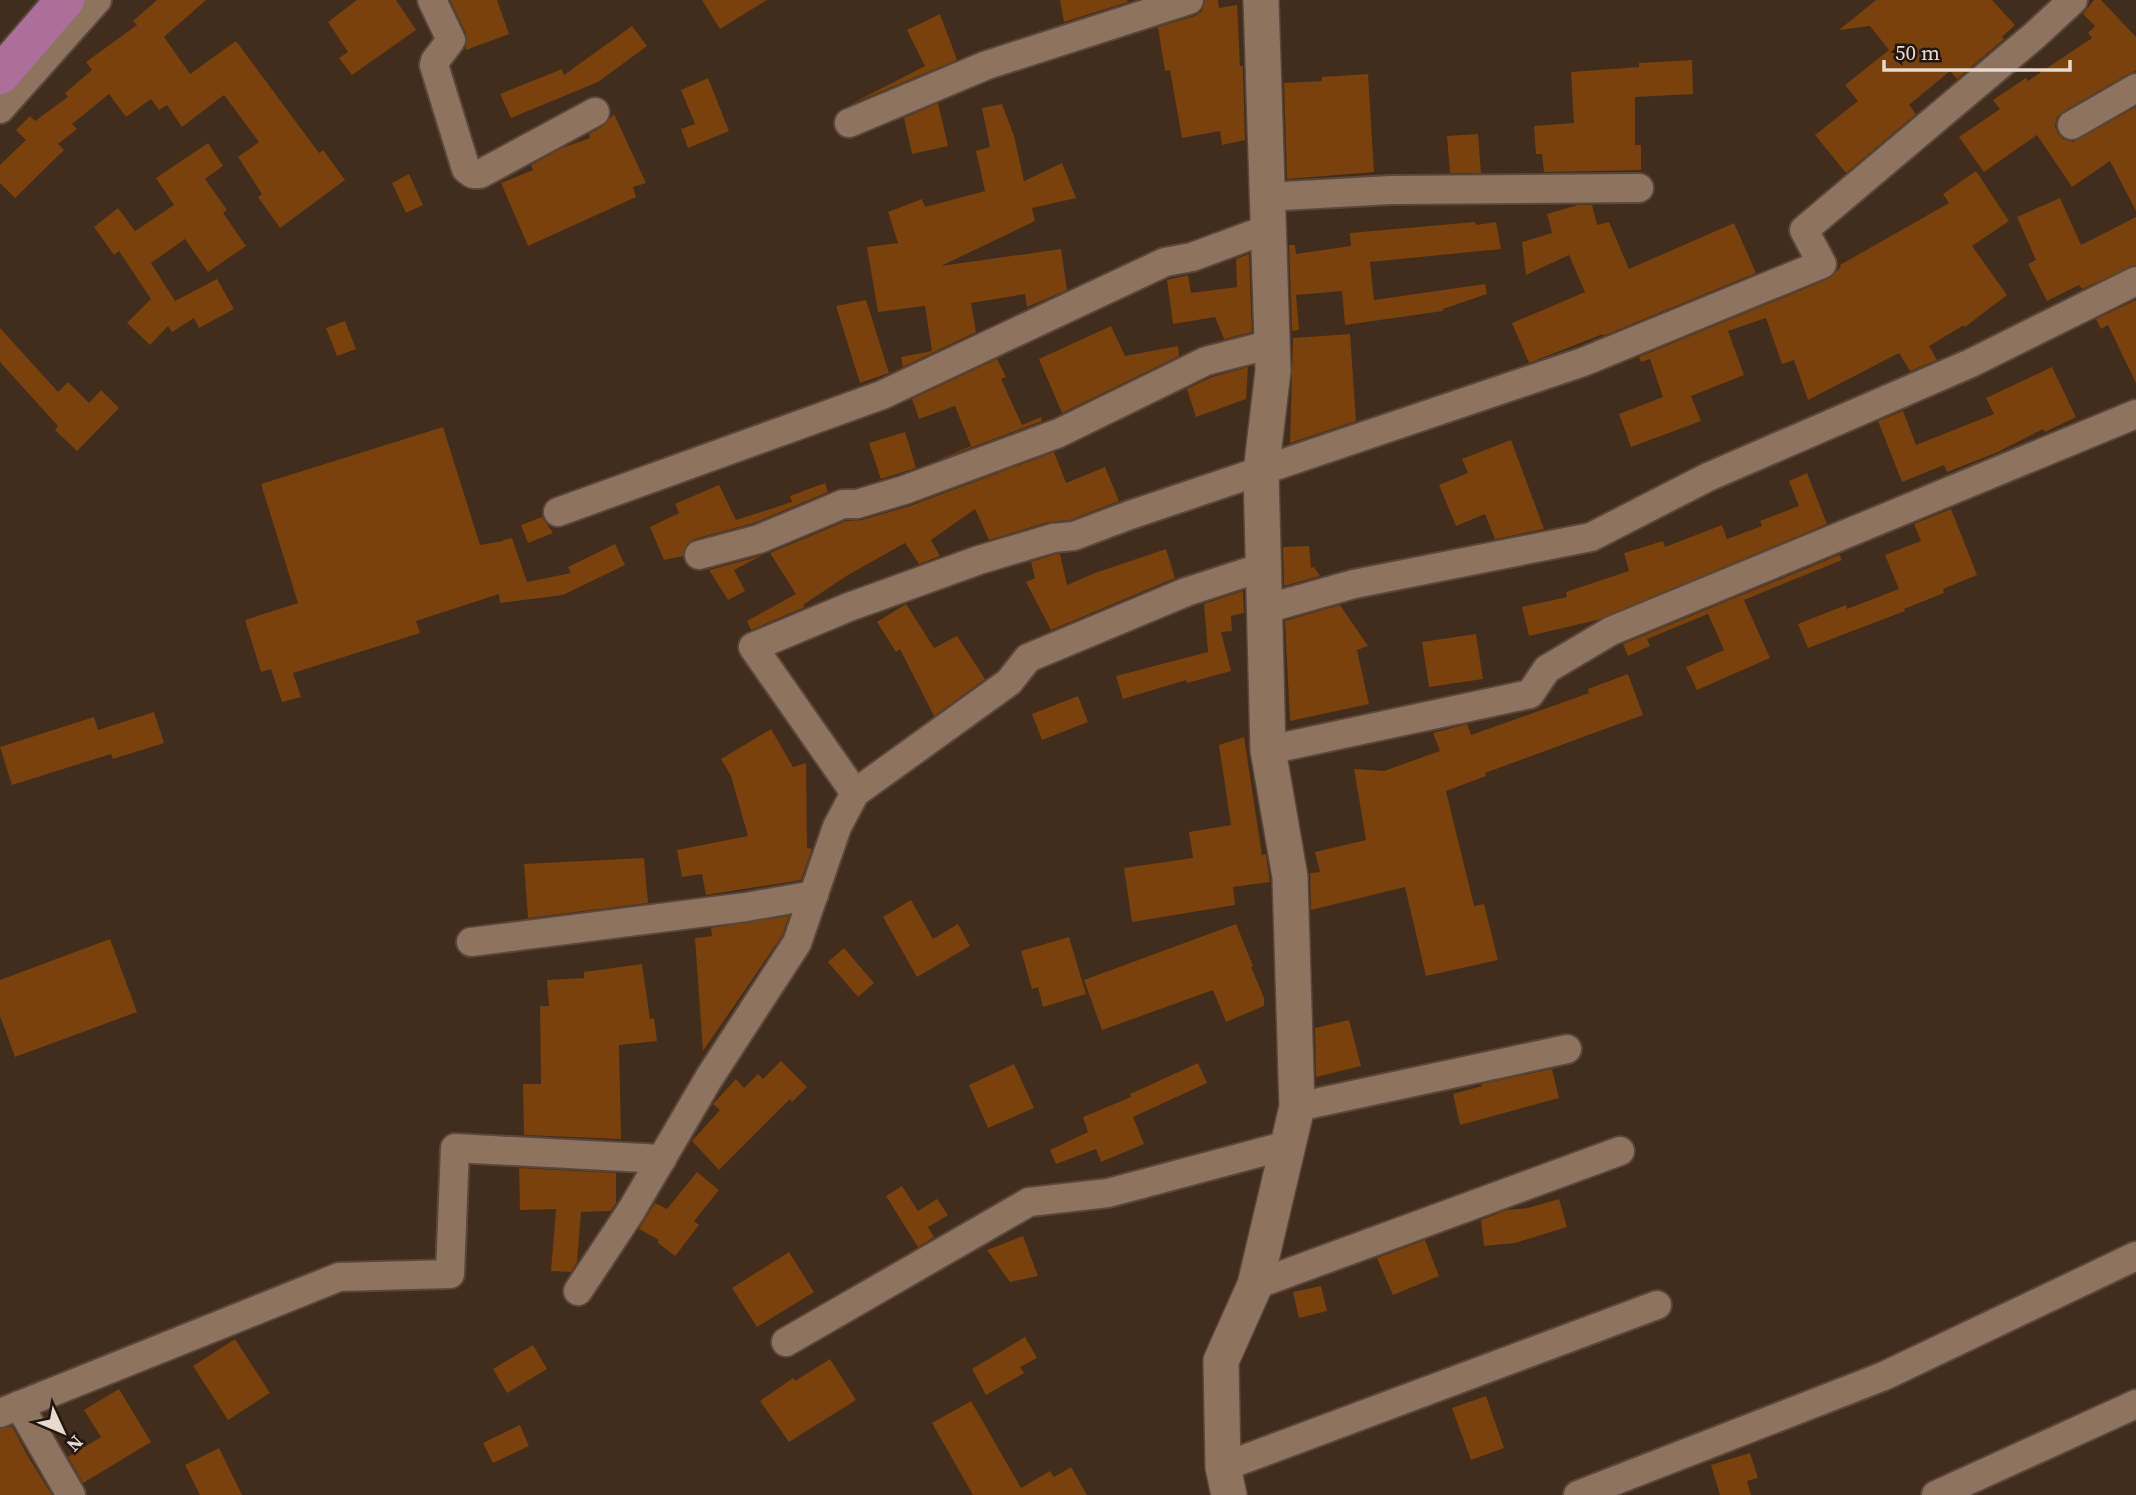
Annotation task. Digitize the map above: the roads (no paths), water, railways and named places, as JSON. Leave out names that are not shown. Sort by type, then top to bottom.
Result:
[{"type":"highway","points":[[0,75],[65,0]]},
{"type":"street","points":[[0,109],[97,0]]},
{"type":"street","points":[[432,0],[451,40],[434,65],[466,169],[473,174],[480,174],[596,112]]},
{"type":"street","points":[[849,123],[988,65],[1189,0]]},
{"type":"street","points":[[1261,0],[1273,371],[1261,472],[1268,750],[1290,877],[1297,1107],[1255,1285],[1221,1362],[1226,1481],[1657,1305]]},
{"type":"street","points":[[855,793],[753,647],[849,607],[979,560],[1053,538],[1074,536],[1583,362],[1822,264],[1804,230],[2073,0]]},
{"type":"street","points":[[2072,125],[2136,88]]},
{"type":"street","points":[[558,512],[882,396],[1165,262],[1192,257],[1268,213],[1391,190],[1639,188]]},
{"type":"street","points":[[1265,609],[1354,584],[1591,537],[1708,477],[1971,363],[2136,281]]},
{"type":"street","points":[[699,555],[759,539],[843,503],[857,504],[930,481],[1059,432],[1206,361],[1272,344]]},
{"type":"street","points":[[1268,750],[1530,694],[1547,669],[1611,631],[2136,414]]},
{"type":"street","points":[[578,1291],[631,1211],[709,1078],[797,943],[837,827],[855,793],[1009,682],[1028,658],[1186,592],[1263,567]]},
{"type":"street","points":[[471,942],[746,908],[814,895]]},
{"type":"street","points":[[1297,1107],[1567,1049]]},
{"type":"street","points":[[786,1342],[1029,1202],[1108,1193],[1288,1145]]},
{"type":"street","points":[[71,1495],[10,1409],[340,1276],[450,1274],[455,1147],[662,1159]]},
{"type":"street","points":[[1255,1285],[1620,1151]]},
{"type":"street","points":[[1578,1495],[1884,1376],[2136,1256]]},
{"type":"street","points":[[1936,1495],[2136,1404]]}]
